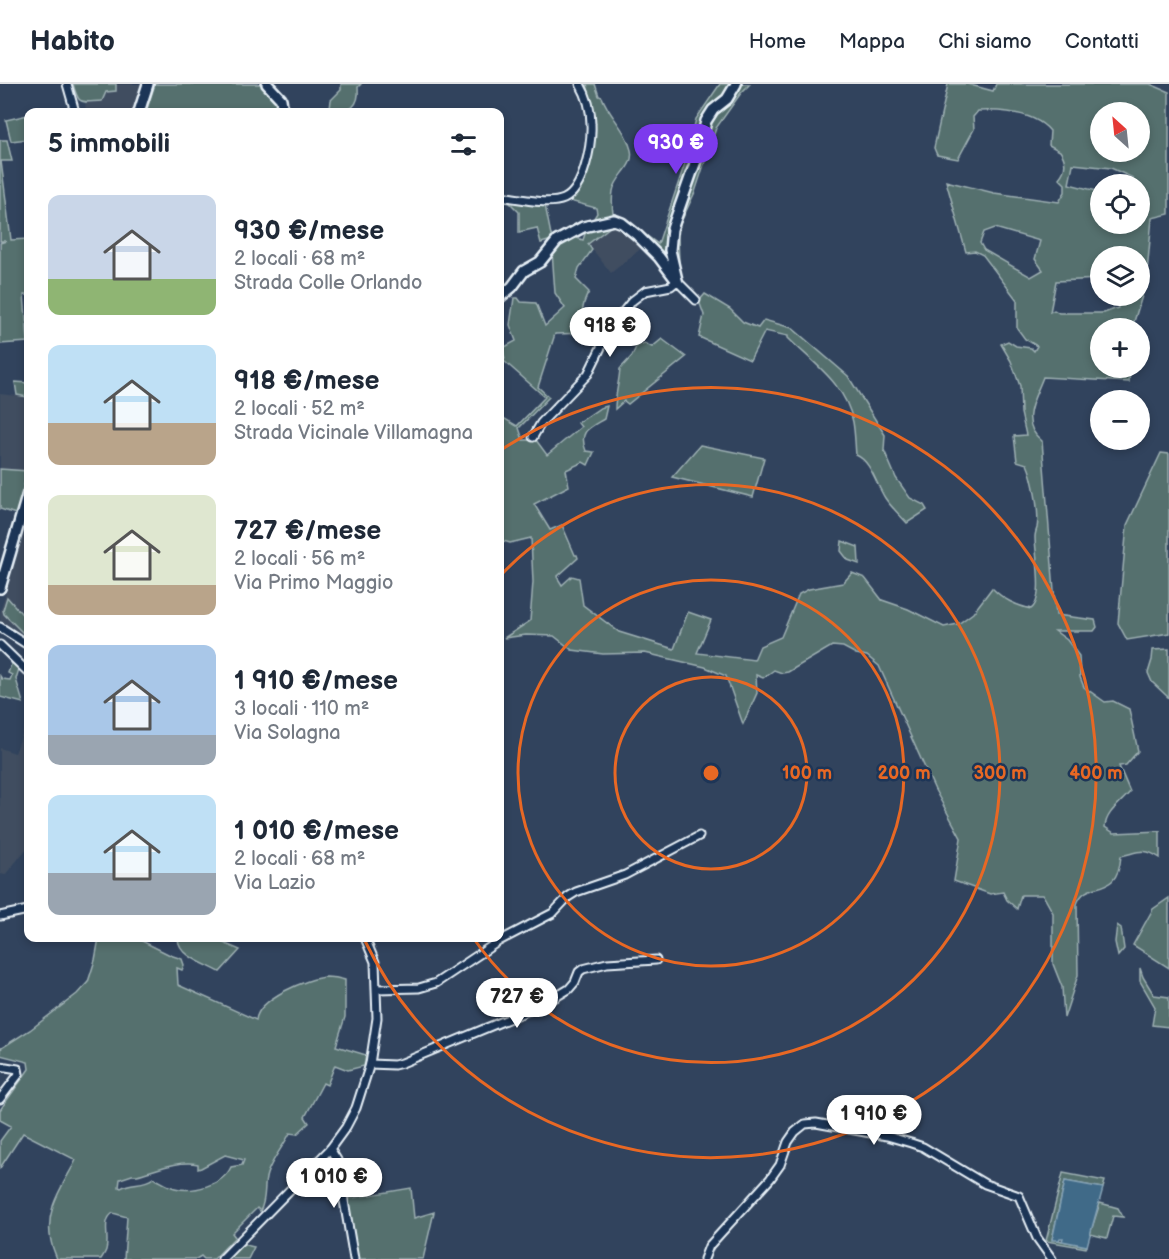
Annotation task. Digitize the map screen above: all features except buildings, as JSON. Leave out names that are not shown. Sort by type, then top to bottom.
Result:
[{"type":"street","points":[[68,84],[74,108]]},
{"type":"street","points":[[140,108],[148,84]]},
{"type":"street","points":[[267,84],[281,99],[282,108]]},
{"type":"street","points":[[504,196],[558,201],[569,196],[574,190],[583,175],[592,126],[588,103],[580,84]]},
{"type":"street","points":[[677,280],[670,250],[672,229],[699,152],[706,121],[713,110],[727,99],[736,84]]},
{"type":"street","points":[[504,294],[524,271],[540,262],[557,241],[583,227],[614,220],[638,235],[696,300]]},
{"type":"street","points":[[533,437],[541,423],[592,368],[610,327],[626,307],[640,293],[671,286],[677,280]]},
{"type":"street","points":[[0,588],[24,515]]},
{"type":"street","points":[[0,627],[24,642]]},
{"type":"street","points":[[0,645],[24,668]]},
{"type":"street","points":[[504,938],[553,912],[576,892],[630,873],[699,836]]},
{"type":"street","points":[[0,916],[24,911]]},
{"type":"street","points":[[222,1259],[330,1149],[356,1108],[370,1064],[377,1018],[375,962],[367,942]]},
{"type":"street","points":[[377,988],[419,988],[436,983],[498,942]]},
{"type":"street","points":[[370,1064],[402,1063],[539,1007],[569,988],[575,982],[579,972],[587,967],[614,962],[656,960]]},
{"type":"street","points":[[0,1066],[15,1067],[19,1074],[0,1099]]},
{"type":"street","points":[[704,1259],[709,1246],[770,1179],[780,1165],[788,1142],[805,1124],[887,1136],[911,1143],[922,1147],[985,1184],[1019,1196],[1037,1238],[1052,1259]]},
{"type":"street","points":[[330,1149],[337,1160],[354,1259]]},
{"type":"shaded area","points":[[73,84],[142,84],[135,108],[86,108],[85,102],[77,100]]},
{"type":"shaded area","points":[[614,224],[643,247],[611,273],[588,244]]},
{"type":"shaded area","points":[[0,394],[24,397],[24,471],[0,469]]},
{"type":"shaded area","points":[[24,532],[24,645],[0,624],[0,612]]},
{"type":"shaded area","points":[[24,728],[24,852],[5,875],[0,874],[0,748],[15,753]]},
{"type":"shaded area","points":[[1065,1181],[1103,1188],[1087,1246],[1062,1241],[1063,1238],[1052,1240]]},
{"type":"green space","points":[[73,84],[116,84],[116,91],[106,92],[102,101],[85,102],[77,96]]},
{"type":"green space","points":[[155,84],[260,84],[271,93],[278,107],[278,108],[147,108]]},
{"type":"green space","points":[[341,84],[361,84],[358,87],[355,104],[351,108],[330,108],[331,100],[341,90]]},
{"type":"green space","points":[[587,84],[595,84],[599,96],[602,97],[629,142],[630,161],[613,191],[614,224],[588,244],[592,250],[579,268],[576,279],[589,292],[583,313],[584,323],[589,333],[555,334],[538,387],[549,397],[519,428],[523,440],[536,440],[547,455],[581,427],[578,423],[600,408],[607,406],[604,419],[584,434],[586,451],[594,452],[588,465],[583,462],[566,470],[569,486],[534,504],[550,530],[562,525],[577,555],[578,558],[557,577],[562,585],[572,576],[579,578],[583,605],[619,632],[674,649],[688,612],[711,620],[697,653],[754,660],[760,646],[781,637],[799,594],[809,589],[843,583],[852,573],[865,578],[882,600],[908,609],[944,627],[958,624],[973,613],[992,588],[1005,599],[1031,609],[1038,596],[1035,537],[1038,522],[1037,505],[1027,464],[1017,461],[1014,436],[1026,435],[1021,413],[1020,386],[1011,361],[1001,344],[1008,341],[1034,351],[1037,346],[1025,339],[1017,328],[1017,300],[983,255],[975,251],[966,252],[946,181],[994,193],[1059,202],[1065,192],[1065,184],[1059,178],[1065,162],[1060,151],[1049,145],[1050,131],[1035,120],[1017,113],[978,111],[973,117],[974,129],[958,159],[937,155],[934,148],[948,84],[967,84],[993,91],[996,84],[1150,84],[1169,92],[1169,214],[1152,218],[1149,246],[1090,246],[1090,279],[1056,281],[1050,312],[1054,310],[1059,313],[1104,313],[1118,308],[1118,306],[1139,306],[1135,318],[1090,318],[1090,378],[1129,378],[1129,382],[1043,377],[1033,402],[1030,418],[1035,434],[1042,441],[1056,615],[1095,620],[1097,627],[1094,631],[1055,631],[1067,640],[1079,656],[1080,677],[1084,687],[1105,702],[1113,701],[1129,709],[1138,751],[1126,765],[1119,766],[1130,792],[1111,812],[1105,827],[1114,833],[1160,831],[1160,858],[1145,851],[1121,856],[1114,879],[1108,884],[1088,891],[1077,904],[1078,975],[1064,1018],[1062,987],[1053,964],[1053,913],[1043,895],[1021,895],[1017,909],[1007,900],[1003,892],[990,894],[954,881],[961,838],[935,790],[879,666],[867,656],[856,654],[843,647],[832,646],[788,672],[782,673],[774,670],[763,678],[756,675],[757,693],[743,724],[726,676],[705,667],[645,653],[603,654],[572,650],[554,636],[526,635],[504,638],[530,621],[533,582],[531,538],[510,543],[504,541],[504,418],[517,426],[545,397],[504,361],[504,347],[516,341],[510,325],[514,298],[518,298],[521,302],[536,303],[545,326],[565,308],[555,293],[552,251],[557,243],[580,230],[577,238],[583,240],[597,213],[596,208],[570,201],[586,173],[595,120]],"holes":[[[995,228],[1040,241],[1035,259],[1043,270],[1031,277],[984,250],[980,243],[984,232]]]},
{"type":"green space","points":[[720,84],[734,84],[701,128],[667,260],[629,226],[631,224],[658,244],[684,166],[696,119]]},
{"type":"green space","points":[[739,84],[750,84],[716,128],[695,192],[680,224],[678,265],[675,251],[676,233],[691,174],[713,116]]},
{"type":"green space","points":[[24,116],[24,139],[11,141],[6,120]]},
{"type":"green space","points":[[0,140],[7,140],[12,161],[1,161],[11,240],[24,239],[24,342],[0,344],[0,243],[6,241],[0,241]]},
{"type":"green space","points":[[504,199],[545,205],[552,240],[541,243],[537,228],[519,232],[519,212],[510,203],[504,201]]},
{"type":"green space","points":[[705,294],[730,309],[743,322],[758,328],[764,320],[792,328],[848,376],[885,435],[884,450],[896,478],[910,498],[924,505],[927,510],[907,523],[887,501],[866,462],[856,455],[853,422],[843,396],[827,375],[788,336],[765,331],[750,360],[699,337],[704,315],[699,301]]},
{"type":"green space","points":[[662,339],[686,357],[628,404],[624,401],[615,409],[620,369],[632,356],[636,347],[644,343],[652,347]]},
{"type":"green space","points":[[15,382],[24,383],[24,396],[17,395]]},
{"type":"green space","points":[[700,445],[764,458],[753,497],[672,477]]},
{"type":"green space","points":[[1161,453],[1169,454],[1169,633],[1127,640],[1118,623],[1127,525]]},
{"type":"green space","points":[[0,469],[24,471],[24,485],[16,514],[0,509]]},
{"type":"green space","points":[[842,541],[858,547],[859,564],[848,560],[841,551]]},
{"type":"green space","points":[[7,597],[24,616],[24,634],[4,614]]},
{"type":"green space","points":[[1169,649],[1169,698],[1152,682],[1148,673],[1153,650]]},
{"type":"green space","points":[[12,662],[19,669],[16,679],[23,703],[0,697],[0,676],[2,679],[10,680],[12,675],[8,673]]},
{"type":"green space","points":[[1169,898],[1169,968],[1133,945],[1153,909]]},
{"type":"green space","points":[[1117,925],[1121,928],[1124,949],[1118,956],[1115,942]]},
{"type":"green space","points":[[98,942],[144,942],[182,959],[184,965],[182,970],[177,968],[178,985],[256,1020],[259,1012],[274,997],[307,981],[326,977],[345,980],[345,1017],[336,1046],[366,1055],[364,1066],[348,1070],[335,1065],[327,1085],[323,1083],[305,1117],[309,1123],[297,1134],[290,1133],[272,1163],[267,1174],[260,1211],[257,1208],[232,1233],[235,1237],[214,1259],[204,1259],[201,1256],[196,1259],[124,1259],[127,1217],[113,1213],[107,1220],[107,1245],[101,1259],[57,1259],[51,1241],[50,1218],[56,1198],[76,1160],[23,1133],[0,1168],[0,1141],[11,1126],[0,1120],[0,1110],[29,1069],[28,1062],[0,1055],[0,1049],[30,1030],[77,994],[88,982]],"holes":[[[225,1155],[244,1160],[242,1165],[231,1167],[215,1183],[199,1188],[175,1188],[153,1178],[146,1182],[119,1187],[120,1179],[132,1175],[175,1164],[198,1164],[198,1169]]]},
{"type":"green space","points":[[179,942],[221,942],[240,950],[220,972],[188,955]]},
{"type":"green space","points":[[1140,968],[1154,995],[1169,997],[1169,1027],[1152,1025],[1155,1007],[1140,981]]},
{"type":"green space","points":[[1063,1173],[1105,1181],[1103,1188],[1065,1181],[1052,1239],[1087,1246],[1086,1248],[1046,1241]]},
{"type":"green space","points":[[411,1188],[414,1218],[434,1212],[423,1259],[356,1259],[346,1199]]},
{"type":"green space","points":[[1100,1203],[1118,1208],[1123,1217],[1113,1216],[1107,1238],[1090,1234]]},
{"type":"green space","points":[[241,1244],[254,1247],[248,1259],[227,1259]]}]
